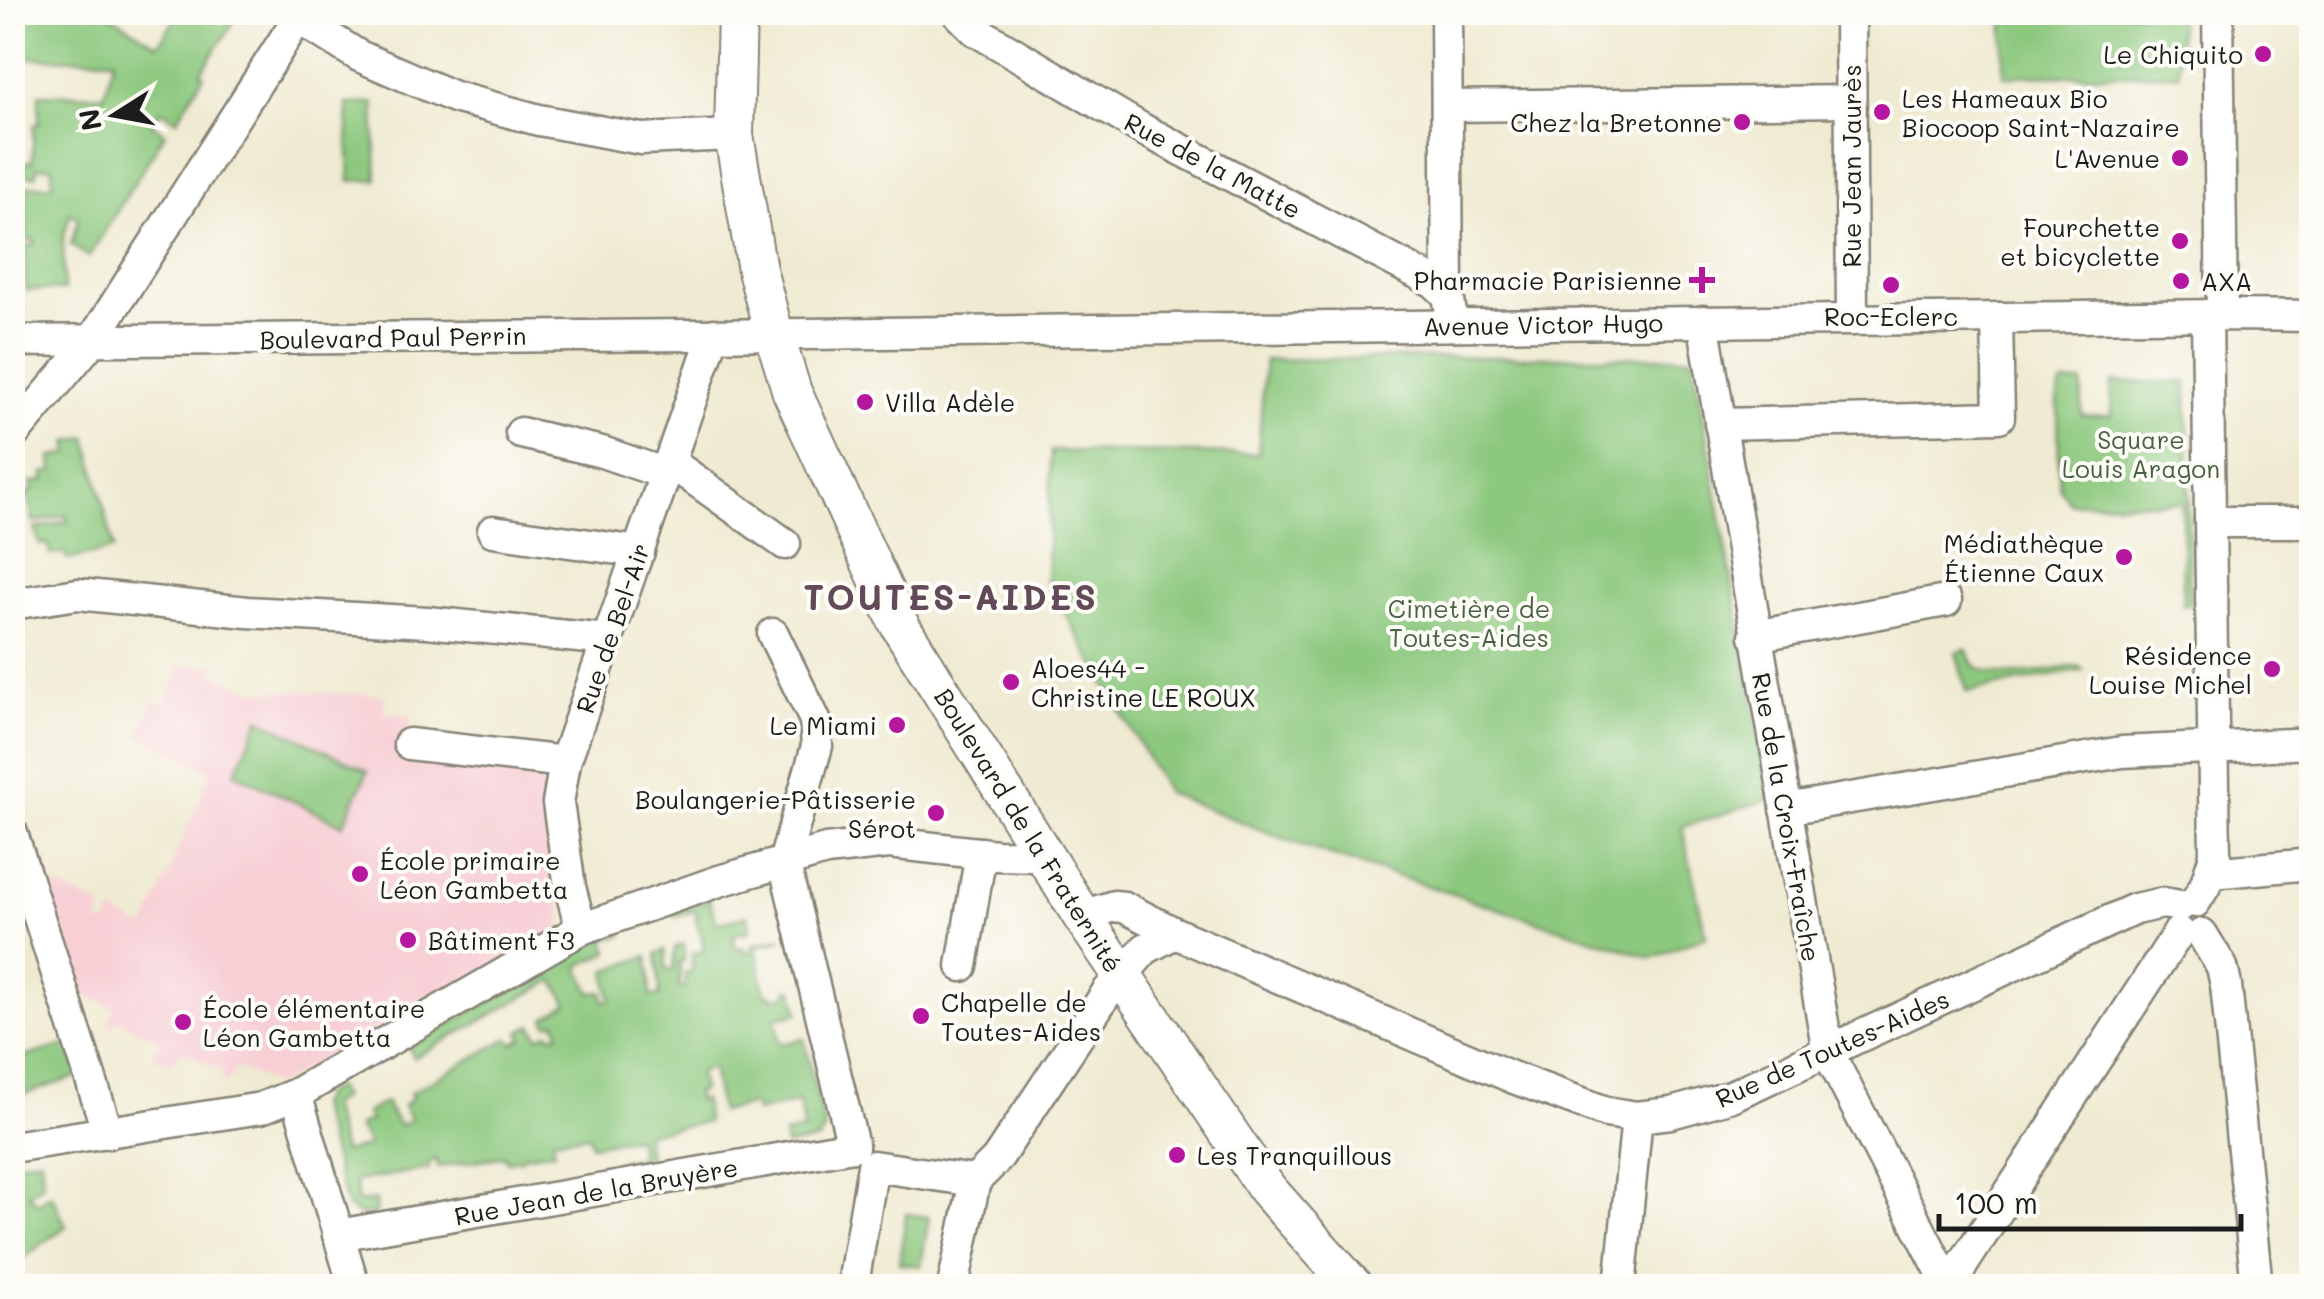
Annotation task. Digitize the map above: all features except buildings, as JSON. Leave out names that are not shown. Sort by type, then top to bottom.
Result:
[{"type":"main road","name":"Boulevard de la Fraternité","points":[[737,12],[734,135],[758,270],[774,334],[792,392],[899,624],[1121,976],[1266,1188],[1353,1286]]},
{"type":"street","name":"Rue de la Matte","points":[[957,12],[975,30],[1142,129],[1414,270],[1448,294]]},
{"type":"street","points":[[1446,12],[1448,294],[1452,326]]},
{"type":"street","name":"Rue Jean Jaurès","points":[[1850,12],[1852,320]]},
{"type":"street","points":[[1950,1286],[2210,874],[2214,855],[2210,522],[2220,160],[2218,12]]},
{"type":"street","points":[[12,436],[92,340],[300,15],[358,56],[454,97],[539,120],[640,139],[734,135]]},
{"type":"street","points":[[1447,106],[1850,101]]},
{"type":"street","name":"Avenue Victor Hugo","points":[[774,334],[2312,316]]},
{"type":"street","points":[[1720,424],[1999,418],[1998,318]]},
{"type":"street","name":"Rue de la Croix-Fraîche","points":[[1703,322],[1828,1052],[1950,1286]]},
{"type":"street","name":"Rue de Bel-Air","points":[[581,929],[570,888],[558,804],[565,762],[714,334]]},
{"type":"street","name":"Boulevard Paul Perrin","points":[[12,341],[774,334]]},
{"type":"street","points":[[521,432],[668,468],[785,544]]},
{"type":"street","points":[[2210,522],[2312,522]]},
{"type":"street","points":[[493,532],[638,552]]},
{"type":"street","points":[[12,604],[78,594],[248,612],[427,622],[608,640]]},
{"type":"street","points":[[1755,636],[1946,600]]},
{"type":"street","points":[[773,634],[815,720],[818,746],[784,862],[863,1156],[856,1286]]},
{"type":"street","points":[[1786,809],[2122,752],[2312,743]]},
{"type":"street","points":[[410,744],[565,762]]},
{"type":"street","points":[[12,833],[108,1132]]},
{"type":"street","points":[[12,1148],[261,1108],[296,1094],[581,929],[826,850],[888,843],[981,854],[1043,856]]},
{"type":"street","points":[[962,966],[981,854]]},
{"type":"street","points":[[2210,874],[2312,864]]},
{"type":"street","name":"Rue de Toutes-Aides","points":[[1082,916],[1114,906],[1124,907],[1514,1078],[1606,1112],[1636,1117],[1702,1106],[1828,1052],[2135,908],[2180,917]]},
{"type":"street","points":[[2180,917],[2222,967],[2226,984],[2257,1286]]},
{"type":"street","points":[[954,1286],[975,1181],[998,1159],[1121,976],[1145,949],[1176,933]]},
{"type":"street","points":[[296,1094],[354,1286]]},
{"type":"street","points":[[1620,1286],[1636,1117]]},
{"type":"street","name":"Rue Jean de la Bruyère","points":[[338,1235],[863,1156],[975,1181]]},
{"type":"shaded area","name":"École primaire Léon Gambetta","points":[[178,665],[214,666],[214,674],[251,690],[385,695],[384,714],[411,716],[408,733],[553,761],[548,832],[562,918],[557,930],[276,1085],[237,1068],[224,1083],[223,1071],[180,1050],[173,1064],[154,1057],[152,1054],[161,1041],[118,1020],[108,1025],[113,1008],[79,991],[45,889],[58,886],[103,908],[98,918],[102,924],[108,922],[112,912],[145,928],[211,772],[138,735],[155,699],[164,703],[179,672]]},
{"type":"green space","points":[[23,13],[107,13],[158,45],[179,13],[249,13],[245,20],[238,16],[201,72],[204,75],[177,120],[161,110],[152,124],[165,133],[89,257],[71,245],[78,218],[70,213],[63,240],[64,290],[25,290],[25,246],[35,245],[35,240],[26,240],[26,186],[52,185],[52,167],[37,167],[36,176],[24,176],[24,162],[32,162],[34,125],[39,124],[39,94],[104,95],[114,59],[25,58]]},
{"type":"green space","points":[[2004,13],[2179,13],[2179,74],[2004,76]]},
{"type":"green space","points":[[374,103],[377,180],[350,181],[347,104]]},
{"type":"green space","name":"Cimetière de Toutes-Aides","points":[[1693,357],[1770,799],[1682,827],[1706,936],[1652,958],[1303,846],[1167,793],[1047,581],[1051,451],[1258,454],[1265,360]]},
{"type":"green space","name":"Square Louis Aragon","points":[[2112,382],[2187,382],[2189,502],[2070,503],[2059,487],[2058,394],[2063,383],[2082,383],[2082,416],[2111,416]]},
{"type":"green space","points":[[87,437],[114,549],[67,560],[65,552],[51,555],[48,543],[40,545],[35,529],[68,521],[67,515],[34,523],[26,493],[33,491],[31,483],[45,480],[43,473],[54,471],[51,458],[70,453],[68,442]]},
{"type":"green space","points":[[2188,505],[2190,605],[2183,605],[2182,506]]},
{"type":"green space","points":[[1966,649],[1980,669],[2001,674],[2078,666],[2083,670],[1967,692],[1956,652]]},
{"type":"green space","points":[[260,719],[368,771],[343,825],[235,773]]},
{"type":"green space","points":[[709,899],[717,923],[747,915],[750,931],[734,934],[735,948],[752,951],[752,945],[782,940],[756,946],[765,994],[773,998],[787,995],[787,990],[793,989],[799,1013],[775,1018],[780,1044],[804,1039],[825,1129],[818,1140],[786,1146],[784,1134],[804,1130],[799,1102],[756,1112],[754,1104],[720,1112],[712,1068],[699,1072],[702,1090],[696,1092],[697,1100],[703,1099],[707,1122],[645,1133],[650,1168],[619,1173],[617,1161],[640,1157],[637,1137],[591,1145],[589,1135],[553,1139],[554,1151],[522,1159],[507,1161],[505,1156],[438,1167],[436,1159],[429,1162],[429,1169],[355,1181],[358,1202],[375,1200],[376,1213],[359,1215],[347,1207],[318,1106],[323,1095],[336,1087],[342,1098],[330,1105],[343,1152],[368,1146],[358,1126],[370,1120],[366,1113],[385,1102],[399,1126],[411,1120],[403,1106],[413,1098],[410,1093],[509,1038],[513,1044],[523,1038],[520,1032],[532,1025],[539,1037],[549,1032],[550,1036],[559,1034],[556,1022],[547,1024],[545,1018],[568,1004],[554,980],[414,1058],[408,1047],[604,937],[621,931],[623,936],[605,939],[609,952],[579,966],[591,993],[603,992],[604,1001],[611,1000],[606,971],[648,956],[651,996],[660,996],[657,953],[665,950],[666,970],[673,970],[675,947],[684,944],[679,988],[685,987],[685,972],[692,972],[692,953],[703,952],[695,918],[699,916],[692,911],[675,917],[673,912]]},
{"type":"green space","points":[[68,1044],[79,1076],[25,1094],[21,1084],[14,1085],[18,1099],[13,1100],[13,1060]]},
{"type":"green space","points":[[41,1158],[43,1183],[29,1194],[37,1204],[50,1195],[53,1197],[66,1226],[13,1266],[13,1244],[22,1237],[13,1224],[13,1162]]},
{"type":"green space","points":[[906,1214],[929,1217],[921,1266],[899,1263]]},
{"type":"place","name":"Le Chiquito","points":[[2263,54]]},
{"type":"place","name":"Les Hameaux Bio Biocoop Saint-Nazaire","points":[[1882,112]]},
{"type":"place","name":"Chez la Bretonne","points":[[1742,122]]},
{"type":"place","name":"L'Avenue","points":[[2180,158]]},
{"type":"place","name":"Fourchette et bicyclette","points":[[2180,241]]},
{"type":"place","name":"Pharmacie Parisienne","points":[[1702,280]]},
{"type":"place","name":"AXA","points":[[2181,281]]},
{"type":"place","name":"Roc-Eclerc","points":[[1891,285]]},
{"type":"place","name":"Villa Adèle","points":[[865,402]]},
{"type":"place","name":"Médiathèque Étienne Caux","points":[[2124,557]]},
{"type":"place","name":"Résidence Louise Michel","points":[[2272,669]]},
{"type":"place","name":"Aloes44 - Christine LE ROUX","points":[[1011,682]]},
{"type":"place","name":"Le Miami","points":[[897,725]]},
{"type":"place","name":"Boulangerie-Pâtisserie Sérot","points":[[936,813]]},
{"type":"place","name":"École primaire Léon Gambetta","points":[[360,874]]},
{"type":"place","name":"Bâtiment F3","points":[[408,940]]},
{"type":"place","name":"Chapelle de Toutes-Aides","points":[[921,1016]]},
{"type":"place","name":"École élémentaire Léon Gambetta","points":[[183,1022]]},
{"type":"place","name":"Les Tranquillous","points":[[1177,1155]]},
{"type":"district","name":"TOUTES-AIDES","points":[[951,596]]}]
